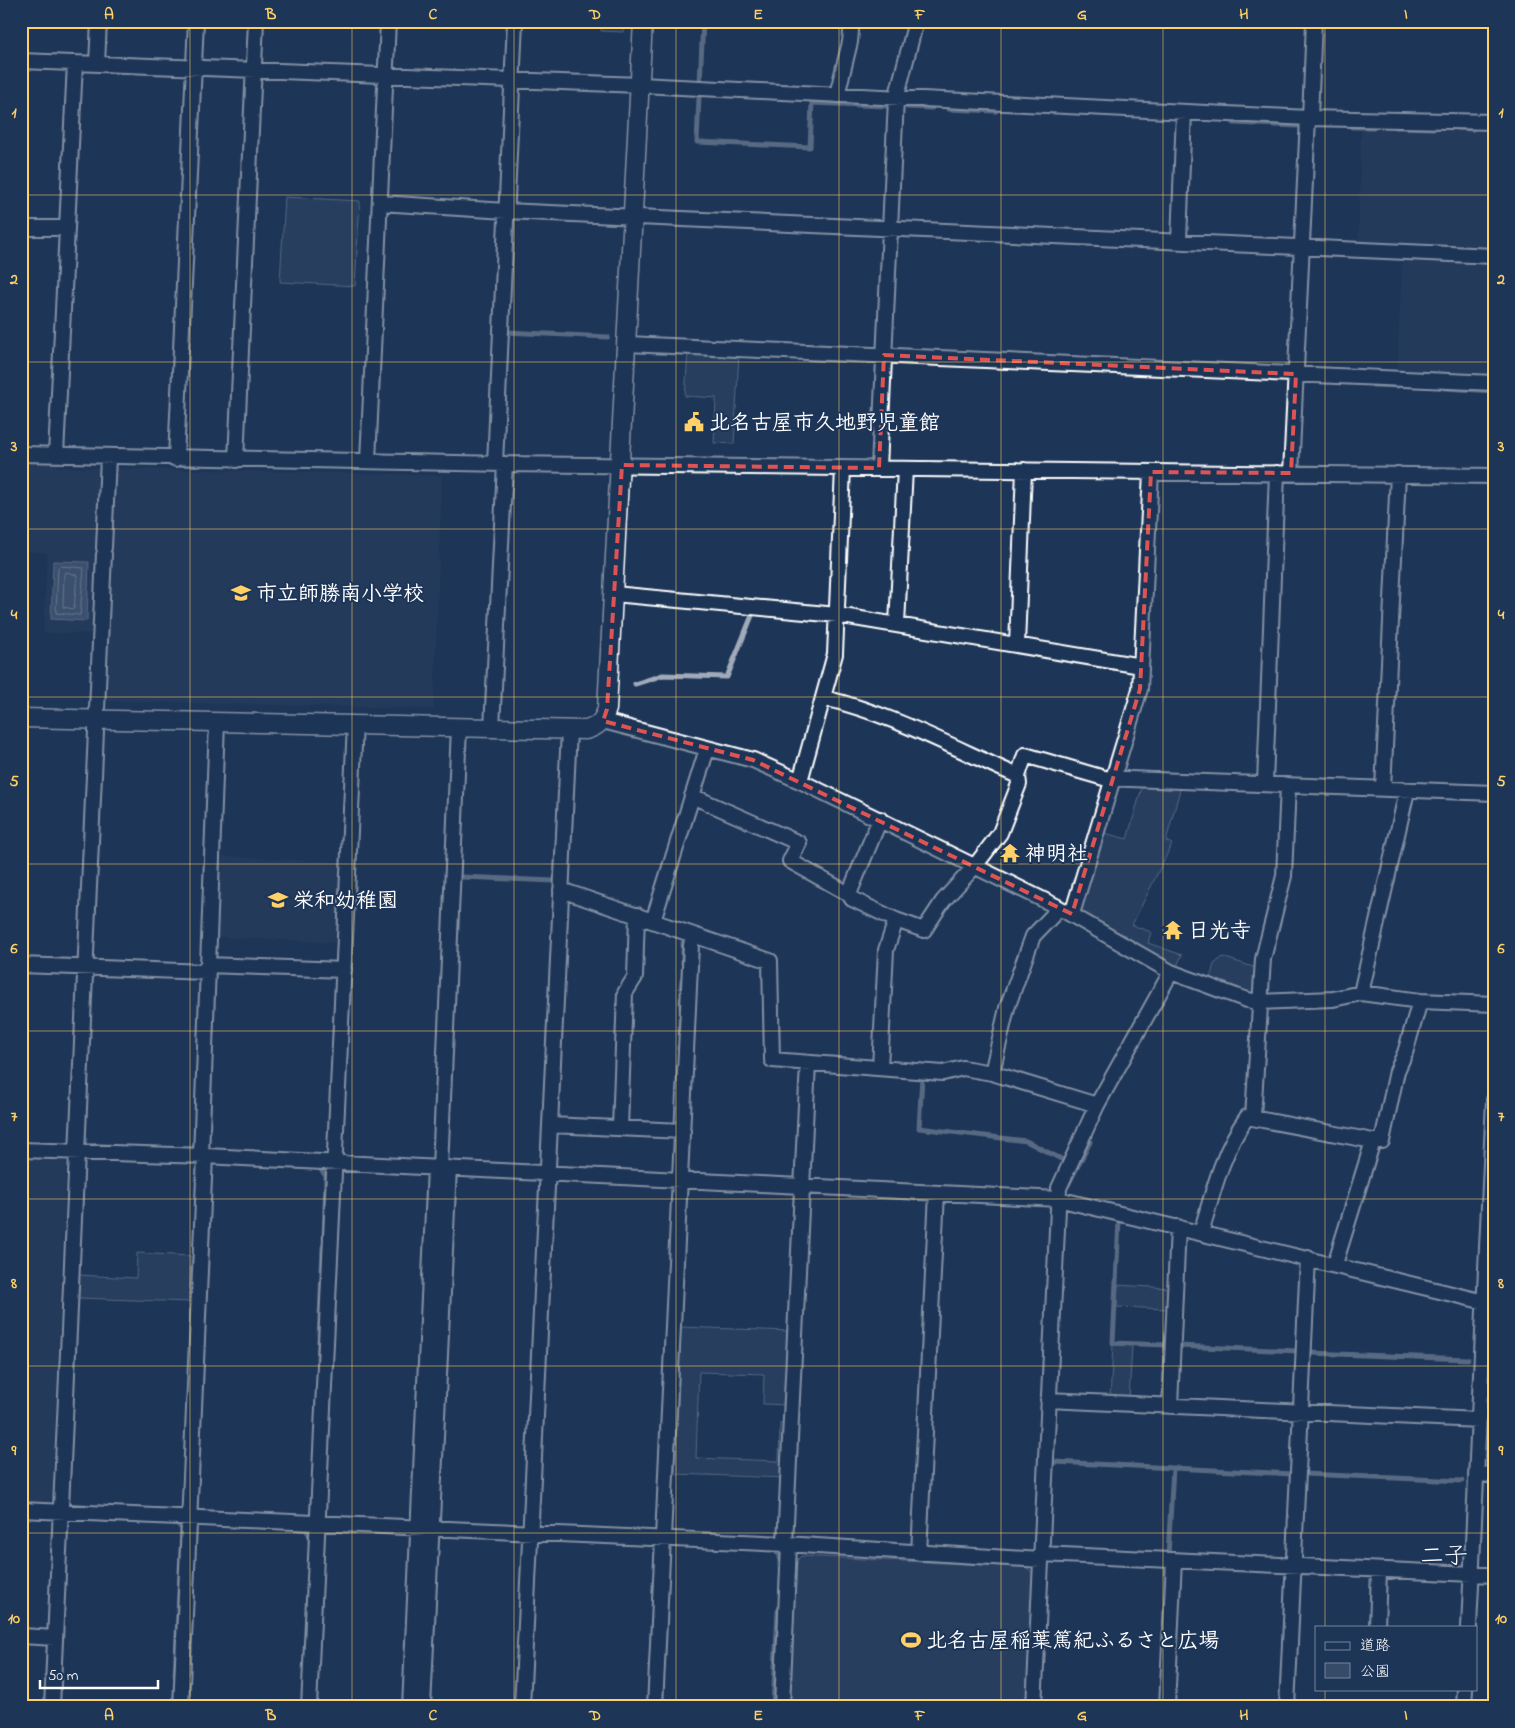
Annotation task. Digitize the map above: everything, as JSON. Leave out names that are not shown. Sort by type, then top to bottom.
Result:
[{"type":"street","points":[[97,64],[98,21]]},
{"type":"street","points":[[176,458],[196,21]]},
{"type":"street","points":[[236,460],[256,21]]},
{"type":"street","points":[[368,461],[388,21]]},
{"type":"street","points":[[492,728],[506,211],[515,21]]},
{"type":"street","points":[[21,718],[569,730],[586,730],[596,727],[603,721],[607,709],[622,465],[644,21]]},
{"type":"street","points":[[837,95],[850,42],[852,21]]},
{"type":"street","points":[[879,468],[896,98],[916,21]]},
{"type":"street","points":[[1265,783],[1284,473],[1296,374],[1314,21]]},
{"type":"street","points":[[21,61],[640,85],[1309,118],[1494,122]]},
{"type":"street","points":[[56,455],[75,62]]},
{"type":"street","points":[[1179,241],[1184,112]]},
{"type":"street","points":[[380,203],[506,211],[1494,256]]},
{"type":"street","points":[[21,228],[67,228]]},
{"type":"street","points":[[627,344],[1494,383]]},
{"type":"street","points":[[21,454],[236,460],[500,464],[1494,476]]},
{"type":"street","points":[[52,1707],[108,457]]},
{"type":"street","points":[[800,781],[835,654],[843,468]]},
{"type":"street","points":[[897,624],[905,468]]},
{"type":"street","points":[[1016,645],[1024,470]]},
{"type":"street","points":[[1072,914],[1140,689],[1151,472]]},
{"type":"street","points":[[1383,789],[1398,474]]},
{"type":"street","points":[[614,594],[837,615],[1141,666]]},
{"type":"street","points":[[824,698],[857,706],[908,726],[1018,776]]},
{"type":"street","points":[[603,721],[753,760],[880,819],[1072,914],[1171,972],[1202,985],[1258,1002],[1333,999],[1361,993],[1420,1001],[1494,1004]]},
{"type":"street","points":[[180,1707],[203,1156],[206,968],[217,722]]},
{"type":"street","points":[[309,1707],[355,724]]},
{"type":"street","points":[[423,1707],[425,1528],[459,727]]},
{"type":"street","points":[[522,1707],[569,730]]},
{"type":"street","points":[[653,921],[707,749]]},
{"type":"street","points":[[692,796],[799,843],[790,861],[849,894],[852,900],[896,920],[924,930],[943,901],[975,866],[1000,833],[1019,784],[1018,776],[1026,755],[1104,778],[1265,783],[1494,794]]},
{"type":"street","points":[[1253,1117],[1258,1002],[1262,959],[1284,876],[1288,784]]},
{"type":"street","points":[[1361,993],[1407,791]]},
{"type":"street","points":[[849,894],[880,819]]},
{"type":"street","points":[[561,890],[770,961],[772,1060],[943,1072],[963,1068],[992,1073],[1097,1105]]},
{"type":"street","points":[[992,1073],[1008,1008],[1033,936],[1053,915],[1056,906]]},
{"type":"street","points":[[620,1128],[625,993],[635,977],[638,915]]},
{"type":"street","points":[[880,1068],[886,950],[896,920]]},
{"type":"street","points":[[655,1707],[681,1180],[690,945],[693,935]]},
{"type":"street","points":[[21,965],[85,968],[344,970]]},
{"type":"street","points":[[1034,1707],[1059,1188],[1097,1105],[1171,972]]},
{"type":"street","points":[[1202,1233],[1221,1162],[1247,1117],[1373,1141],[1382,1141],[1397,1071],[1405,1053],[1420,1001]]},
{"type":"street","points":[[782,1707],[787,1544],[808,1063]]},
{"type":"street","points":[[1468,1626],[1478,1420],[1487,1388],[1485,1302],[1490,1254],[1494,1100]]},
{"type":"street","points":[[550,1125],[683,1130]]},
{"type":"street","points":[[1335,1264],[1373,1141]]},
{"type":"street","points":[[21,1150],[203,1156],[1058,1199],[1335,1264],[1485,1302]]},
{"type":"street","points":[[919,1552],[937,1193]]},
{"type":"street","points":[[1170,1406],[1178,1227]]},
{"type":"street","points":[[1287,1707],[1308,1258]]},
{"type":"street","points":[[1048,1400],[1478,1420]]},
{"type":"street","points":[[1476,1474],[1494,1475]]},
{"type":"street","points":[[21,1510],[787,1544],[919,1552],[1174,1560],[1494,1575]]},
{"type":"street","points":[[410,1707],[425,1528]]},
{"type":"street","points":[[1167,1707],[1174,1560]]},
{"type":"street","points":[[1377,1626],[1380,1570]]},
{"type":"street","points":[[21,1636],[55,1638]]},
{"type":"street","points":[[1464,1707],[1465,1690]]},
{"type":"highlighted area","points":[[884,355],[1296,374],[1291,473],[1151,472],[1140,689],[1072,914],[753,760],[603,721],[607,709],[622,465],[879,468]]},
{"type":"shaded area","points":[[1361,128],[1494,131],[1494,249],[1358,242]]},
{"type":"shaded area","points":[[1402,259],[1494,263],[1494,376],[1397,372]]},
{"type":"shaded area","name":"市立師勝南小学校","points":[[21,461],[57,462],[57,467],[442,475],[434,709],[106,701],[108,634],[43,633],[47,553],[21,551]]},
{"type":"shaded area","name":"栄和幼稚園","points":[[219,856],[341,862],[337,943],[215,937]]},
{"type":"shaded area","points":[[21,1158],[61,1160],[66,1164],[52,1498],[48,1502],[21,1501]]},
{"type":"green space","points":[[601,21],[623,21],[623,32],[601,31]]},
{"type":"green space","points":[[285,197],[360,201],[355,286],[280,282]]},
{"type":"green space","points":[[688,352],[739,355],[734,444],[714,443],[716,398],[685,396]]},
{"type":"green space","points":[[1143,784],[1181,786],[1166,841],[1172,844],[1132,925],[1151,932],[1148,943],[1182,955],[1177,966],[1083,912],[1080,906],[1101,832],[1127,839]]},
{"type":"green space","points":[[1223,957],[1256,968],[1253,992],[1248,991],[1246,995],[1209,982],[1214,964]]},
{"type":"green space","points":[[137,1253],[191,1256],[189,1302],[77,1298],[78,1275],[136,1278]]},
{"type":"green space","points":[[1118,1285],[1170,1288],[1169,1309],[1117,1307]]},
{"type":"green space","points":[[681,1327],[790,1331],[788,1405],[763,1404],[764,1374],[699,1372],[696,1458],[779,1461],[780,1423],[787,1424],[785,1478],[675,1474]]},
{"type":"green space","points":[[1113,1345],[1132,1346],[1129,1399],[1110,1399]]},
{"type":"green space","name":"北名古屋稲葉篤紀ふるさと広場","points":[[801,1556],[1026,1567],[1033,1573],[1027,1707],[788,1707],[795,1562]]},
{"type":"water","points":[[53,561],[89,562],[87,621],[51,619]]},
{"type":"waterway","points":[[694,82],[700,83],[703,21]]},
{"type":"waterway","points":[[699,97],[697,142],[810,147],[812,103],[886,106]]},
{"type":"waterway","points":[[907,107],[932,108]]},
{"type":"waterway","points":[[948,109],[996,111]]},
{"type":"waterway","points":[[1234,123],[1298,126]]},
{"type":"waterway","points":[[1352,127],[1373,127]]},
{"type":"waterway","points":[[1395,127],[1435,128]]},
{"type":"waterway","points":[[1456,128],[1473,129]]},
{"type":"waterway","points":[[507,327],[506,332],[608,337]]},
{"type":"waterway","points":[[1373,385],[1398,386]]},
{"type":"waterway","points":[[1444,388],[1494,391]]},
{"type":"waterway","points":[[635,684],[663,675],[727,677],[753,613]]},
{"type":"waterway","points":[[461,877],[554,881]]},
{"type":"waterway","points":[[683,943],[683,963]]},
{"type":"waterway","points":[[681,988],[682,980]]},
{"type":"waterway","points":[[681,999],[681,1009]]},
{"type":"waterway","points":[[680,1019],[680,1028]]},
{"type":"waterway","points":[[922,1077],[919,1128],[1026,1141],[1065,1161]]},
{"type":"waterway","points":[[1068,1185],[1090,1142]]},
{"type":"waterway","points":[[321,1170],[326,1176],[324,1237]]},
{"type":"waterway","points":[[1119,1220],[1113,1343],[1167,1345]]},
{"type":"waterway","points":[[318,1362],[323,1247]]},
{"type":"waterway","points":[[1491,1358],[1494,1291]]},
{"type":"waterway","points":[[1177,1346],[1298,1351]]},
{"type":"waterway","points":[[1310,1353],[1468,1359]]},
{"type":"waterway","points":[[1054,1462],[1292,1474]]},
{"type":"waterway","points":[[1168,1556],[1173,1468]]},
{"type":"waterway","points":[[1305,1474],[1462,1481]]},
{"type":"waterway","points":[[1489,1482],[1494,1483]]},
{"type":"waterway","points":[[175,1676],[182,1529],[177,1523]]},
{"type":"waterway","points":[[300,1529],[306,1529],[310,1536],[310,1541]]},
{"type":"waterway","points":[[772,1548],[780,1555],[780,1567]]},
{"type":"waterway","points":[[773,1707],[778,1611]]},
{"type":"place","name":"北名古屋市久地野児童館","points":[[694,422]]},
{"type":"place","name":"市立師勝南小学校","points":[[241,593]]},
{"type":"place","name":"神明社","points":[[1010,853]]},
{"type":"place","name":"栄和幼稚園","points":[[278,900]]},
{"type":"place","name":"日光寺","points":[[1173,930]]},
{"type":"place","name":"北名古屋稲葉篤紀ふるさと広場","points":[[911,1640]]},
{"type":"district","name":"二子","points":[[1444,1555]]}]
